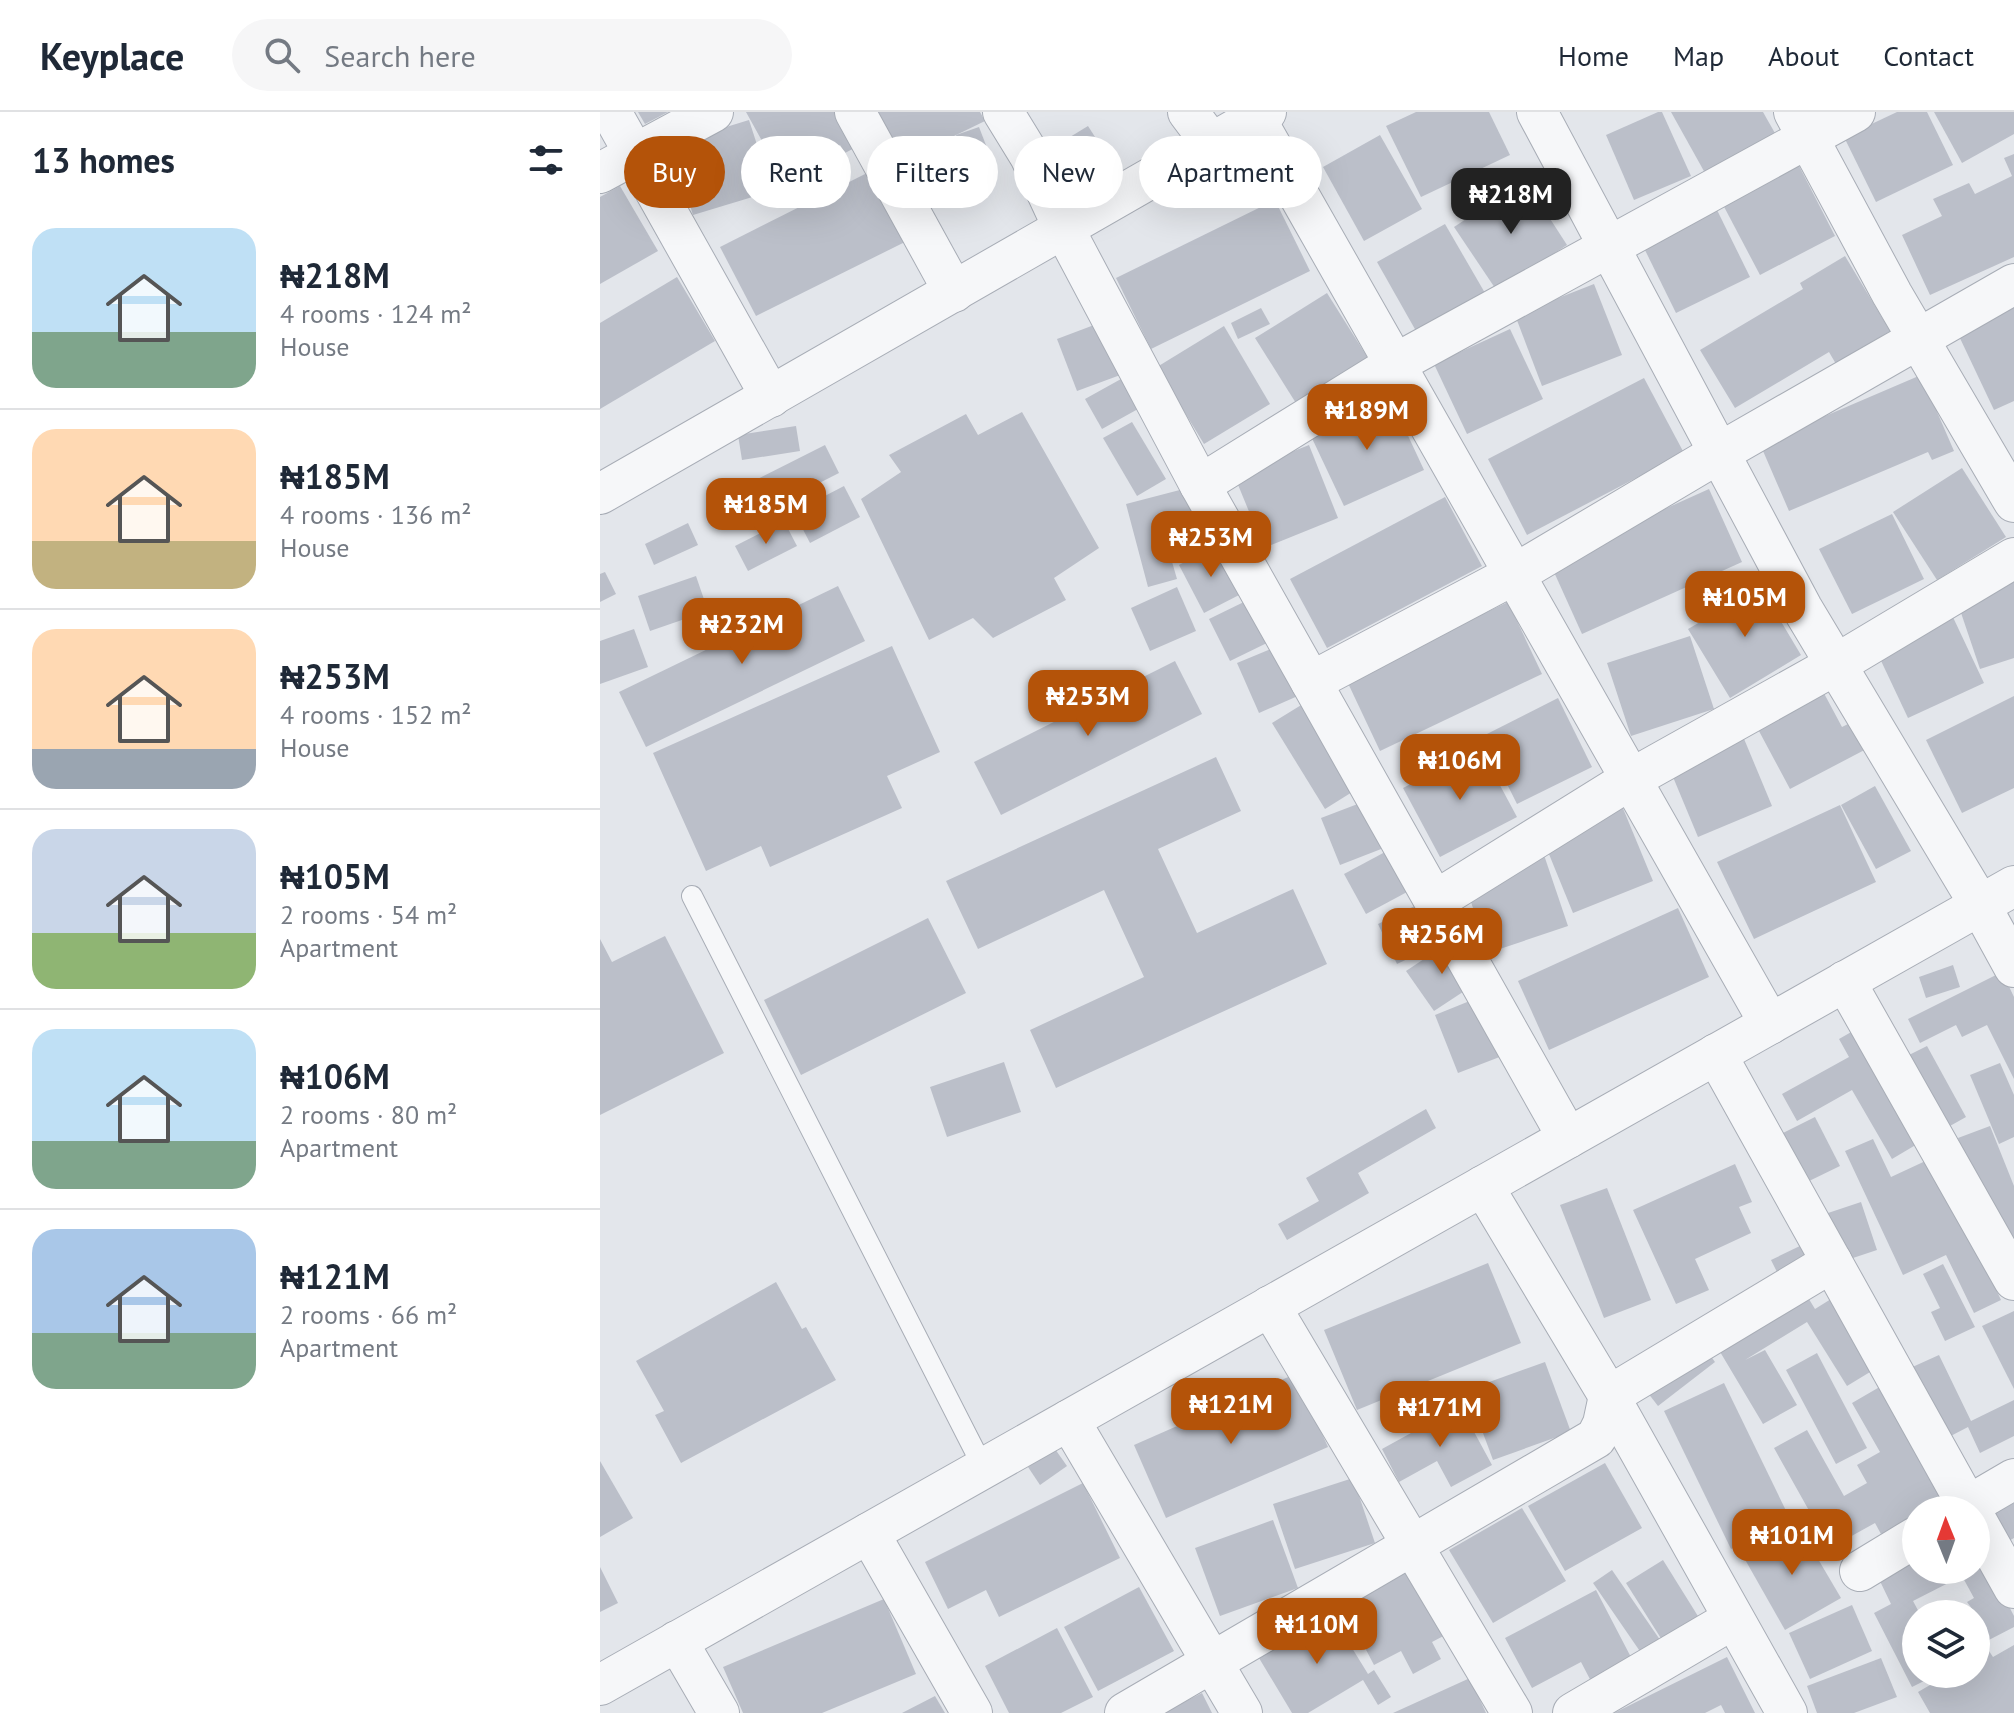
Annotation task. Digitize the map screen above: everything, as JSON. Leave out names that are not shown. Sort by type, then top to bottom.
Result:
[{"type":"street","points":[[611,112],[625,136]]},
{"type":"street","points":[[668,136],[713,112]]},
{"type":"street","points":[[855,112],[954,292]]},
{"type":"street","points":[[1003,112],[1030,156],[1064,229],[1200,485],[1568,1138]]},
{"type":"street","points":[[1188,112],[1206,136]]},
{"type":"street","points":[[1537,112],[1835,665],[1997,896],[2014,967]]},
{"type":"street","points":[[1200,485],[1395,364],[1608,246],[1801,125],[1855,112]]},
{"type":"street","points":[[1226,136],[1261,115],[1395,364],[1770,1024]]},
{"type":"street","points":[[1801,125],[1919,340],[2014,502]]},
{"type":"street","points":[[600,173],[624,160]]},
{"type":"street","points":[[600,494],[1139,186]]},
{"type":"street","points":[[665,208],[771,397]]},
{"type":"street","points":[[1311,682],[1515,574],[2014,284]]},
{"type":"street","points":[[1435,901],[1631,779],[1835,665],[2014,558]]},
{"type":"street","points":[[600,1685],[1997,896]]},
{"type":"street","points":[[1845,981],[2014,1280]]},
{"type":"street","points":[[1716,1054],[1961,1496]]},
{"type":"street","points":[[1483,1186],[1609,1396],[1787,1713]]},
{"type":"street","points":[[1125,1713],[1596,1438],[1603,1424],[1609,1396],[1832,1262]]},
{"type":"street","points":[[1270,1306],[1512,1713]]},
{"type":"street","points":[[1069,1420],[1242,1713]]},
{"type":"street","points":[[1990,1496],[2014,1479]]},
{"type":"street","points":[[869,1533],[972,1713]]},
{"type":"street","points":[[1860,1571],[1902,1546]]},
{"type":"street","points":[[1990,1547],[2014,1588]]},
{"type":"street","points":[[1573,1713],[1733,1619]]},
{"type":"street","points":[[677,1641],[719,1713]]},
{"type":"lane","points":[[692,896],[984,1469]]},
{"type":"building","points":[[638,112],[668,112],[645,124]]},
{"type":"building","points":[[746,112],[845,112],[862,144],[851,150],[851,136],[759,136]]},
{"type":"building","points":[[863,112],[980,112],[985,121],[954,136],[875,136]]},
{"type":"building","points":[[1416,112],[1489,112],[1510,155],[1421,197],[1386,126]]},
{"type":"building","points":[[1662,112],[1691,176],[1634,200],[1606,135]]},
{"type":"building","points":[[1671,112],[1763,112],[1776,135],[1705,173]]},
{"type":"building","points":[[1897,112],[1927,112],[1953,165],[1876,202],[1844,137]]},
{"type":"building","points":[[1934,112],[2014,112],[2014,134],[1962,163]]},
{"type":"building","points":[[749,120],[754,136],[741,136],[741,200],[725,205],[725,136],[697,136]]},
{"type":"building","points":[[1088,126],[1094,136],[1072,136]]},
{"type":"building","points":[[979,127],[982,136],[956,136]]},
{"type":"building","points":[[1380,135],[1422,209],[1364,241],[1323,167]]},
{"type":"building","points":[[2014,154],[2014,257],[1930,295],[1902,235],[1942,216],[1933,199],[1969,183],[1975,194],[2012,176],[2004,158]]},
{"type":"building","points":[[1797,162],[1835,236],[1760,275],[1721,201]]},
{"type":"building","points":[[867,173],[867,208],[898,208],[913,238],[756,316],[720,247],[798,208],[851,208],[851,181]]},
{"type":"building","points":[[1525,180],[1567,245],[1497,291],[1454,227]]},
{"type":"building","points":[[620,186],[624,193],[624,208],[633,208],[658,251],[600,284],[600,197]]},
{"type":"building","points":[[691,208],[716,208],[693,215]]},
{"type":"building","points":[[1259,208],[1279,208],[1310,271],[1151,349],[1116,278]]},
{"type":"building","points":[[1717,210],[1750,277],[1676,313],[1643,246]]},
{"type":"building","points":[[1445,224],[1485,293],[1416,331],[1377,262]]},
{"type":"building","points":[[1845,256],[1890,331],[1836,364],[1829,352],[1735,408],[1700,350],[1803,289],[1800,283]]},
{"type":"building","points":[[677,277],[715,341],[600,409],[600,323]]},
{"type":"building","points":[[1594,284],[1622,355],[1542,386],[1515,315]]},
{"type":"building","points":[[1327,293],[1371,363],[1299,408],[1255,338]]},
{"type":"building","points":[[2014,307],[2014,401],[1994,410],[1958,334]]},
{"type":"building","points":[[1261,308],[1270,324],[1238,339],[1231,323]]},
{"type":"building","points":[[1102,322],[1123,374],[1077,391],[1057,339]]},
{"type":"building","points":[[1224,326],[1270,404],[1204,444],[1157,367]]},
{"type":"building","points":[[1510,329],[1543,399],[1467,434],[1434,364]]},
{"type":"building","points":[[1130,374],[1147,404],[1102,429],[1085,399]]},
{"type":"building","points":[[1921,375],[1954,451],[1932,460],[1928,452],[1789,511],[1760,444]]},
{"type":"building","points":[[1644,378],[1684,453],[1527,535],[1488,459]]},
{"type":"building","points":[[1390,397],[1424,470],[1344,506],[1310,434]]},
{"type":"building","points":[[1022,412],[1099,548],[1054,578],[1066,600],[993,638],[973,618],[929,640],[861,499],[901,472],[889,455],[966,414],[978,435]]},
{"type":"building","points":[[1132,422],[1166,479],[1137,496],[1103,438]]},
{"type":"building","points":[[796,426],[800,451],[742,460],[738,435]]},
{"type":"building","points":[[825,445],[839,473],[744,521],[730,493]]},
{"type":"building","points":[[1309,445],[1338,518],[1264,548],[1234,475]]},
{"type":"building","points":[[1962,468],[2006,537],[1937,580],[1893,512]]},
{"type":"building","points":[[1199,485],[1213,535],[1168,548],[1177,579],[1148,587],[1126,504]]},
{"type":"building","points":[[844,486],[860,517],[810,543],[794,512]]},
{"type":"building","points":[[1709,489],[1742,562],[1582,634],[1549,561]]},
{"type":"building","points":[[1445,497],[1482,566],[1327,648],[1290,579]]},
{"type":"building","points":[[1892,514],[1924,579],[1852,614],[1819,549]]},
{"type":"building","points":[[784,521],[797,546],[748,571],[735,546]]},
{"type":"building","points":[[688,523],[698,545],[654,565],[645,544]]},
{"type":"building","points":[[1218,544],[1243,593],[1204,613],[1179,565]]},
{"type":"building","points":[[605,572],[616,594],[600,602],[600,574]]},
{"type":"building","points":[[1752,573],[1801,655],[1730,698],[1688,629],[1740,599],[1732,585]]},
{"type":"building","points":[[696,576],[708,611],[650,631],[638,596]]},
{"type":"building","points":[[2014,578],[2014,658],[1980,669],[1956,598]]},
{"type":"building","points":[[838,586],[865,641],[646,747],[619,692]]},
{"type":"building","points":[[1177,587],[1196,631],[1150,651],[1131,608]]},
{"type":"building","points":[[1250,599],[1271,641],[1230,661],[1209,619]]},
{"type":"building","points":[[1508,602],[1542,674],[1380,751],[1346,679]]},
{"type":"building","points":[[1951,613],[1984,683],[1908,718],[1875,648]]},
{"type":"building","points":[[634,629],[648,667],[600,684],[600,641]]},
{"type":"building","points":[[1690,636],[1714,709],[1631,736],[1607,663]]},
{"type":"building","points":[[892,646],[940,752],[887,776],[902,808],[770,867],[761,846],[706,871],[653,753]]},
{"type":"building","points":[[1278,646],[1300,695],[1259,713],[1237,663]]},
{"type":"building","points":[[1175,661],[1202,714],[1001,815],[974,762]]},
{"type":"building","points":[[1819,684],[1842,727],[1860,718],[1874,745],[1790,789],[1752,718]]},
{"type":"building","points":[[2014,696],[2014,788],[1962,813],[1926,740]]},
{"type":"building","points":[[1558,698],[1592,767],[1517,804],[1483,736]]},
{"type":"building","points":[[1311,699],[1365,784],[1325,809],[1272,723]]},
{"type":"building","points":[[1742,734],[1772,806],[1698,837],[1668,765]]},
{"type":"building","points":[[1480,748],[1517,817],[1440,857],[1403,788]]},
{"type":"building","points":[[1216,757],[1241,811],[1158,849],[1197,933],[1293,889],[1327,964],[1056,1088],[1030,1030],[1144,977],[1104,890],[978,949],[946,881]]},
{"type":"building","points":[[1875,786],[1911,851],[1876,869],[1841,805]]},
{"type":"building","points":[[1376,797],[1394,844],[1340,865],[1321,818]]},
{"type":"building","points":[[1840,805],[1876,882],[1754,939],[1717,862]]},
{"type":"building","points":[[1622,806],[1653,881],[1573,913],[1542,837]]},
{"type":"building","points":[[1400,844],[1422,884],[1366,914],[1344,874]]},
{"type":"building","points":[[1544,855],[1568,926],[1488,953],[1464,881]]},
{"type":"building","points":[[1429,899],[1449,939],[1397,964],[1378,924]]},
{"type":"building","points":[[1678,908],[1709,977],[1549,1050],[1518,981]]},
{"type":"building","points":[[928,918],[966,993],[801,1075],[764,1000]]},
{"type":"building","points":[[665,936],[724,1053],[600,1115],[600,939],[612,962]]},
{"type":"building","points":[[1451,941],[1478,982],[1434,1011],[1406,971]]},
{"type":"building","points":[[1953,965],[1960,987],[1926,998],[1919,977]]},
{"type":"building","points":[[2002,972],[2014,997],[2014,1079],[1987,1025],[1962,1037],[1956,1025],[1920,1043],[1908,1019]]},
{"type":"building","points":[[1487,994],[1510,1053],[1458,1073],[1435,1015]]},
{"type":"building","points":[[1860,1027],[1919,1143],[1892,1159],[1852,1090],[1797,1121],[1782,1094],[1849,1057],[1839,1039]]},
{"type":"building","points":[[1927,1046],[1966,1117],[1941,1131],[1901,1059]]},
{"type":"building","points":[[1004,1062],[1021,1112],[947,1137],[930,1087]]},
{"type":"building","points":[[2000,1063],[2014,1095],[2014,1137],[1999,1144],[1970,1075]]},
{"type":"building","points":[[1426,1109],[1436,1128],[1358,1173],[1369,1193],[1287,1240],[1278,1224],[1319,1201],[1306,1178]]},
{"type":"building","points":[[1815,1117],[1840,1166],[1805,1183],[1781,1134]]},
{"type":"building","points":[[1990,1126],[2014,1186],[2014,1283],[1958,1138]]},
{"type":"building","points":[[1873,1139],[1891,1177],[1934,1157],[2001,1300],[1974,1313],[1946,1255],[1903,1275],[1845,1151]]},
{"type":"building","points":[[1735,1164],[1752,1202],[1739,1207],[1751,1233],[1695,1259],[1709,1290],[1676,1304],[1633,1210]]},
{"type":"building","points":[[1607,1188],[1651,1300],[1604,1318],[1560,1205]]},
{"type":"building","points":[[1861,1202],[1877,1250],[1844,1261],[1828,1213]]},
{"type":"building","points":[[1802,1245],[1812,1268],[1782,1282],[1771,1260]]},
{"type":"building","points":[[1488,1263],[1521,1343],[1357,1410],[1324,1330]]},
{"type":"building","points":[[1943,1264],[1975,1327],[1945,1341],[1931,1312],[1940,1308],[1923,1274]]},
{"type":"building","points":[[776,1282],[836,1380],[681,1463],[655,1415],[664,1411],[636,1361]]},
{"type":"building","points":[[1801,1286],[1815,1309],[1831,1299],[1875,1369],[1847,1386],[1807,1322],[1745,1360],[1765,1350],[1797,1405],[1763,1424],[1713,1340]]},
{"type":"building","points":[[2014,1311],[2014,1389],[1982,1326]]},
{"type":"building","points":[[1699,1340],[1715,1362],[1658,1406],[1641,1384]]},
{"type":"building","points":[[1817,1353],[1867,1448],[1836,1464],[1786,1370]]},
{"type":"building","points":[[1939,1355],[1971,1421],[2014,1400],[2014,1436],[1980,1453],[1968,1427],[1943,1440],[1908,1369]]},
{"type":"building","points":[[1545,1362],[1571,1432],[1493,1460],[1467,1390]]},
{"type":"building","points":[[1295,1374],[1328,1447],[1166,1518],[1134,1445]]},
{"type":"building","points":[[1724,1383],[1791,1521],[1731,1549],[1664,1411]]},
{"type":"building","points":[[1883,1385],[1946,1496],[1902,1496],[1902,1523],[1881,1534],[1875,1523],[1830,1548],[1774,1448],[1807,1430],[1844,1496],[1867,1483],[1857,1465],[1880,1452],[1852,1403]]},
{"type":"building","points":[[1460,1406],[1492,1465],[1451,1487],[1437,1461],[1399,1482],[1382,1449]]},
{"type":"building","points":[[1055,1449],[1067,1466],[1040,1485],[1028,1467]]},
{"type":"building","points":[[600,1461],[633,1518],[600,1537]]},
{"type":"building","points":[[1605,1463],[1642,1528],[1565,1571],[1528,1506]]},
{"type":"building","points":[[1353,1478],[1375,1543],[1295,1569],[1273,1504]]},
{"type":"building","points":[[1083,1483],[1120,1558],[999,1617],[986,1590],[948,1609],[925,1562]]},
{"type":"building","points":[[2014,1503],[2014,1538],[2007,1542],[1993,1513]]},
{"type":"building","points":[[1522,1508],[1566,1581],[1493,1623],[1449,1550]]},
{"type":"building","points":[[1273,1520],[1298,1588],[1220,1616],[1195,1548]]},
{"type":"building","points":[[1798,1525],[1841,1598],[1785,1630],[1743,1556]]},
{"type":"building","points":[[1663,1560],[1706,1629],[1669,1651],[1626,1583]]},
{"type":"building","points":[[1416,1565],[1451,1632],[1432,1642],[1441,1659],[1413,1674],[1401,1651],[1374,1665],[1342,1604]]},
{"type":"building","points":[[1902,1565],[1902,1584],[1946,1584],[1915,1600],[1902,1600],[1902,1668],[1874,1613],[1891,1604],[1878,1577]]},
{"type":"building","points":[[600,1567],[618,1603],[600,1612]]},
{"type":"building","points":[[1612,1570],[1667,1650],[1648,1663],[1593,1583]]},
{"type":"building","points":[[1990,1570],[2014,1616],[2014,1627],[1990,1639],[1990,1600],[1970,1600],[1974,1598],[1966,1584],[1990,1584]]},
{"type":"building","points":[[1139,1587],[1174,1651],[1098,1691],[1064,1627]]},
{"type":"building","points":[[1596,1590],[1634,1663],[1593,1685],[1581,1662],[1532,1688],[1505,1638]]},
{"type":"building","points":[[884,1599],[916,1674],[822,1713],[743,1713],[723,1667]]},
{"type":"building","points":[[1852,1605],[1872,1651],[1810,1679],[1789,1633]]},
{"type":"building","points":[[1328,1609],[1368,1674],[1374,1670],[1391,1697],[1378,1705],[1363,1680],[1308,1713],[1292,1713],[1256,1653]]},
{"type":"building","points":[[1057,1628],[1093,1697],[1061,1713],[1009,1713],[985,1666]]},
{"type":"building","points":[[2014,1645],[2014,1713],[1930,1713],[1918,1692],[1925,1688],[1990,1688],[1990,1652],[1993,1657]]},
{"type":"building","points":[[1727,1657],[1755,1713],[1725,1713],[1721,1705],[1705,1713],[1614,1713]]},
{"type":"building","points":[[1881,1658],[1897,1697],[1854,1713],[1817,1713],[1807,1686]]},
{"type":"building","points":[[1470,1678],[1486,1713],[1393,1713]]},
{"type":"building","points":[[1202,1693],[1212,1713],[1162,1713]]},
{"type":"building","points":[[935,1696],[945,1713],[902,1713]]}]
